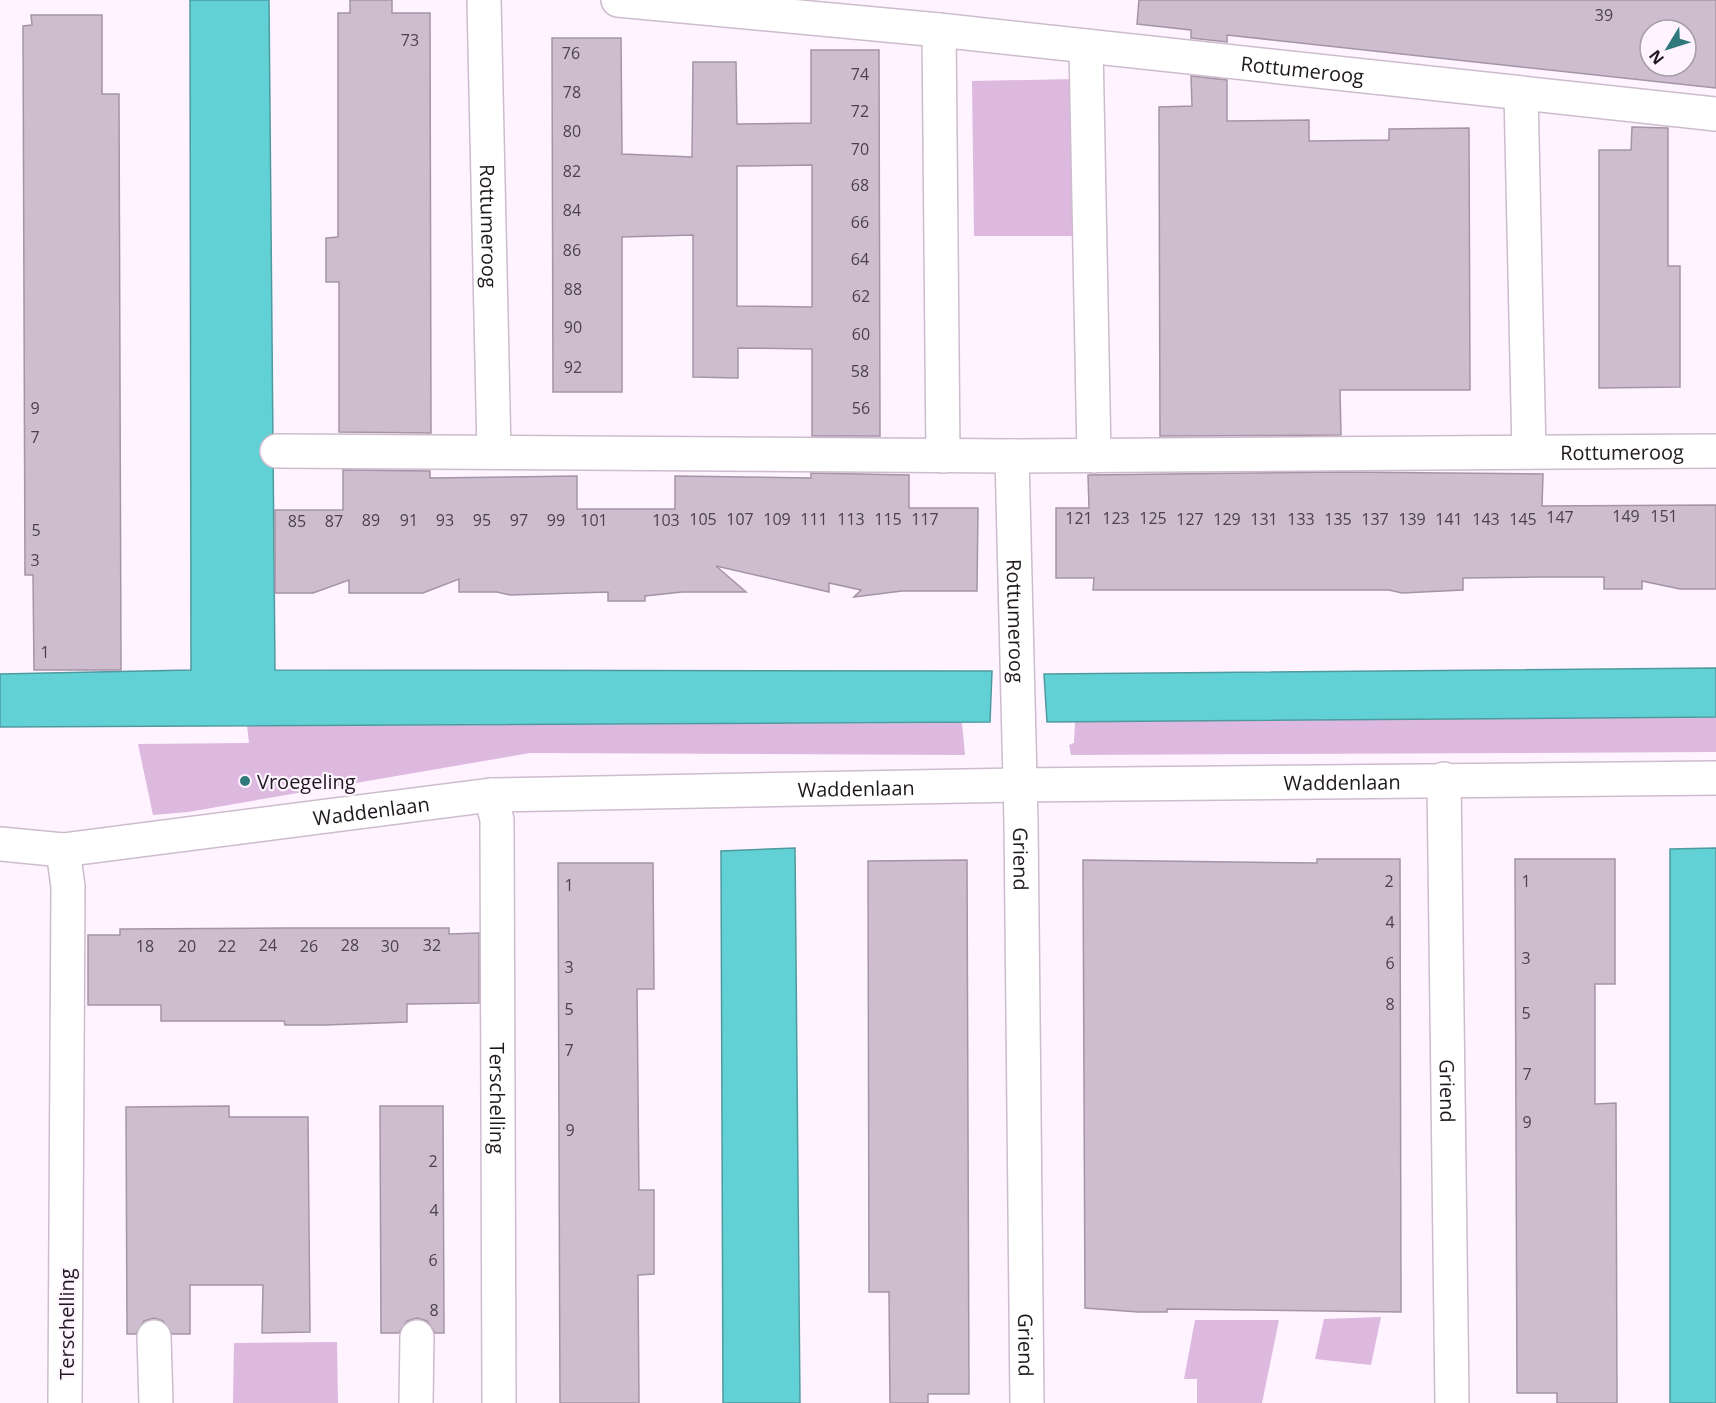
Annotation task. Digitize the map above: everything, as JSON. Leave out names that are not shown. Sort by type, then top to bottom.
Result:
[{"type":"street","name":"Rottumeroog","points":[[484,0],[494,453]]},
{"type":"street","name":"Rottumeroog","points":[[618,0],[939,30],[1716,114]]},
{"type":"street","points":[[939,30],[943,456]]},
{"type":"street","points":[[1086,46],[1094,456]]},
{"type":"street","points":[[1521,93],[1529,452]]},
{"type":"street","name":"Rottumeroog","points":[[278,451],[943,456],[1716,451]]},
{"type":"street","name":"Rottumeroog","points":[[1012,456],[1018,785]]},
{"type":"street","name":"Waddenlaan","points":[[0,844],[63,850],[491,795],[1444,779],[1716,778]]},
{"type":"street","name":"Griend","points":[[1444,779],[1452,1403]]},
{"type":"street","name":"Griend","points":[[1018,785],[1021,822],[1027,1403]]},
{"type":"street","name":"Terschelling","points":[[491,795],[497,820],[499,1403]]},
{"type":"street","name":"Terschelling","points":[[63,850],[68,888],[65,1403]]},
{"type":"street","points":[[154,1337],[156,1403]]},
{"type":"street","points":[[416,1403],[417,1337]]},
{"type":"shaded area","points":[[1075,79],[1074,236],[974,236],[972,81]]},
{"type":"shaded area","points":[[1716,717],[1716,752],[1071,755],[1069,745],[1074,743],[1075,722]]},
{"type":"shaded area","points":[[962,723],[965,755],[530,753],[188,812],[153,815],[138,744],[249,743],[247,726]]},
{"type":"shaded area","points":[[1381,1317],[1371,1365],[1315,1359],[1324,1319]]},
{"type":"shaded area","points":[[1195,1320],[1279,1320],[1262,1403],[1197,1403],[1197,1379],[1184,1379]]},
{"type":"shaded area","points":[[337,1342],[338,1403],[233,1403],[234,1343]]},
{"type":"water","points":[[190,0],[269,0],[275,670],[992,671],[990,722],[0,727],[0,674],[191,670]]},
{"type":"water","points":[[1716,668],[1716,717],[1047,722],[1044,674]]},
{"type":"water","points":[[795,848],[800,1403],[723,1403],[721,851]]},
{"type":"water","points":[[1716,848],[1716,1403],[1670,1403],[1670,849]]},
{"type":"building","points":[[350,0],[392,0],[392,13],[430,13],[431,433],[339,432],[339,282],[326,282],[326,238],[338,237],[338,13],[350,13]]},
{"type":"building","points":[[1139,0],[1716,0],[1716,88],[1227,35],[1227,42],[1191,38],[1191,30],[1137,24]]},
{"type":"building","points":[[31,15],[102,15],[102,94],[119,94],[121,670],[34,670],[33,575],[25,575],[23,26],[32,25]]},
{"type":"building","points":[[552,38],[621,38],[622,154],[692,157],[693,62],[736,62],[737,124],[811,123],[811,50],[879,50],[880,436],[812,436],[812,349],[738,348],[738,378],[693,377],[693,235],[622,237],[622,392],[553,392]],"holes":[[[812,165],[812,307],[737,306],[737,166]]]},
{"type":"building","points":[[1191,76],[1227,80],[1227,121],[1309,120],[1309,141],[1389,140],[1389,129],[1469,128],[1470,390],[1340,390],[1341,435],[1160,436],[1159,107],[1192,106]]},
{"type":"building","points":[[1632,127],[1668,128],[1668,266],[1680,266],[1680,387],[1599,388],[1599,150],[1631,150]]},
{"type":"building","points":[[343,470],[430,471],[430,478],[577,476],[577,509],[675,509],[675,476],[811,478],[811,473],[909,475],[909,508],[978,508],[977,591],[902,591],[854,597],[861,590],[829,583],[829,592],[716,566],[746,592],[682,592],[645,596],[645,601],[608,601],[608,592],[510,595],[497,592],[459,592],[459,579],[423,593],[349,593],[349,580],[313,593],[275,593],[275,510],[343,510]]},
{"type":"building","points":[[1341,472],[1543,474],[1542,506],[1716,505],[1716,589],[1680,589],[1642,581],[1642,589],[1604,589],[1604,577],[1536,577],[1463,578],[1463,590],[1402,593],[1389,590],[1093,590],[1094,578],[1056,578],[1056,508],[1089,508],[1088,475]]},
{"type":"building","points":[[1317,859],[1400,859],[1401,1312],[1167,1309],[1167,1312],[1138,1312],[1085,1308],[1083,860],[1317,863]]},
{"type":"building","points":[[1515,859],[1615,859],[1615,984],[1595,984],[1595,1104],[1616,1103],[1617,1403],[1557,1403],[1557,1393],[1517,1393]]},
{"type":"building","points":[[967,860],[969,1394],[928,1394],[928,1403],[890,1403],[889,1292],[869,1292],[868,861]]},
{"type":"building","points":[[558,863],[653,863],[654,989],[637,989],[639,1190],[654,1190],[654,1274],[638,1275],[639,1403],[560,1403]]},
{"type":"building","points":[[449,928],[449,934],[479,933],[479,1003],[407,1004],[407,1022],[325,1025],[285,1025],[284,1021],[161,1021],[161,1005],[88,1005],[88,935],[120,935],[120,929]]},
{"type":"building","points":[[229,1106],[229,1117],[308,1117],[310,1332],[262,1333],[263,1285],[190,1285],[190,1334],[172,1334],[163,1321],[154,1318],[144,1321],[136,1334],[127,1334],[126,1107]]},
{"type":"building","points":[[380,1106],[443,1106],[444,1333],[435,1333],[427,1321],[417,1318],[407,1321],[399,1333],[381,1333]]},
{"type":"place","name":"Vroegeling","points":[[245,781]]}]
